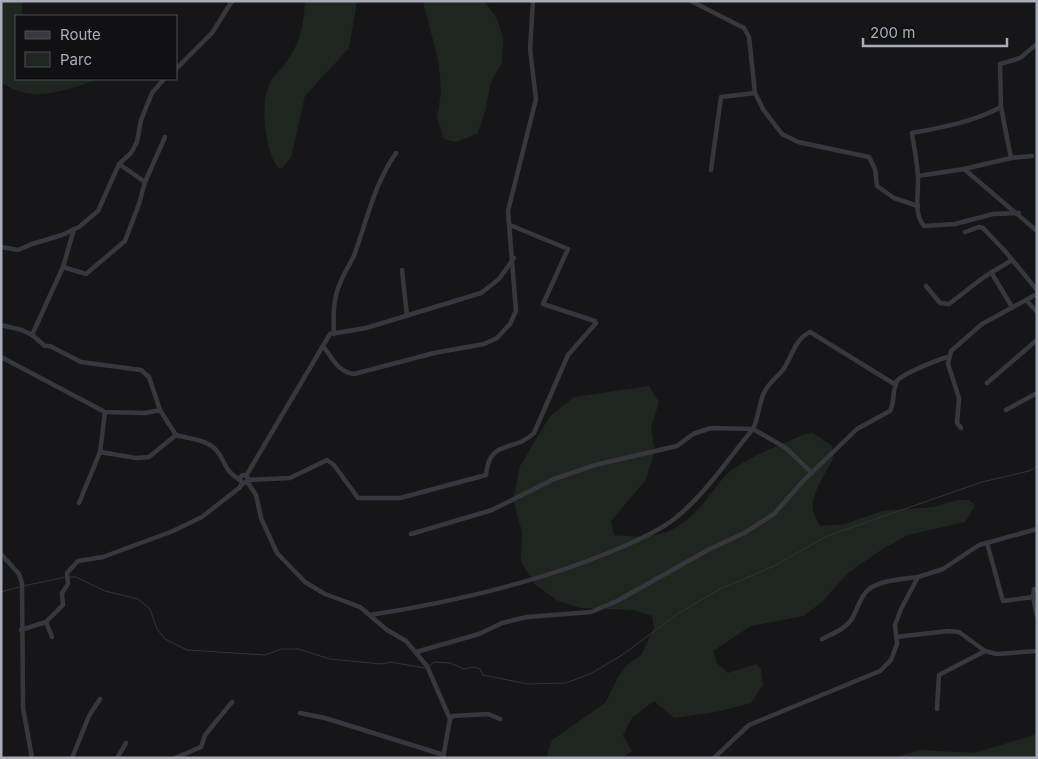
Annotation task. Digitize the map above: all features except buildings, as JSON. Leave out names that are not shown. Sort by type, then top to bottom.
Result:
[{"type":"street","points":[[178,67],[212,33],[232,1]]},
{"type":"street","points":[[323,346],[335,364],[345,373],[354,374],[434,352],[484,344],[497,338],[510,324],[516,311],[514,258],[508,211],[516,186],[536,98],[530,49],[533,1]]},
{"type":"street","points":[[691,1],[744,28],[748,37],[755,93],[763,109],[782,134],[798,142],[869,157],[872,161],[878,186],[894,198],[918,206]]},
{"type":"street","points":[[1010,158],[1001,107],[1000,64],[1020,58],[1037,44]]},
{"type":"street","points":[[1,247],[22,250],[32,244],[62,235],[74,229],[100,208],[118,164],[131,153],[137,142],[141,120],[152,93],[163,80]]},
{"type":"street","points":[[711,170],[721,97],[755,93]]},
{"type":"street","points":[[1001,107],[984,116],[956,125],[912,132],[918,176],[918,206],[921,222],[924,226],[955,224],[993,214],[1018,213]]},
{"type":"street","points":[[63,268],[86,274],[125,241],[145,182],[165,137]]},
{"type":"street","points":[[334,334],[333,310],[340,281],[356,252],[375,190],[383,171],[396,153]]},
{"type":"street","points":[[918,176],[964,169],[1010,158],[1032,156]]},
{"type":"street","points":[[118,164],[145,182]]},
{"type":"street","points":[[964,169],[1037,231]]},
{"type":"street","points":[[245,480],[290,478],[327,460],[334,465],[358,498],[400,498],[486,475],[488,458],[494,453],[529,438],[534,433],[568,355],[596,324],[595,321],[543,304],[568,249],[510,225]]},
{"type":"street","points":[[961,428],[957,423],[960,398],[948,364],[951,351],[973,330],[1037,292],[1012,260],[983,228],[979,227],[965,232]]},
{"type":"street","points":[[32,334],[63,268],[74,229]]},
{"type":"street","points":[[21,630],[46,622],[63,605],[62,593],[68,584],[68,573],[78,560],[103,557],[173,532],[202,517],[239,488],[326,338],[334,334],[366,328],[482,293],[499,279],[514,258]]},
{"type":"street","points":[[926,286],[940,303],[946,305],[991,272],[1012,260]]},
{"type":"street","points":[[402,270],[407,316]]},
{"type":"street","points":[[991,272],[1012,307]]},
{"type":"street","points":[[1026,300],[1037,312]]},
{"type":"street","points":[[1,325],[32,334],[45,346],[50,346],[81,362],[141,370],[149,377],[160,410],[176,435],[210,445],[218,452],[226,468],[245,480],[256,495],[261,518],[277,554],[305,582],[325,594],[360,607],[416,652],[427,666],[450,719],[443,756],[325,718],[300,713]]},
{"type":"street","points":[[370,615],[479,594],[581,564],[629,544],[672,521],[686,508],[753,429],[765,391],[784,369],[791,352],[804,335],[810,332],[896,385]]},
{"type":"street","points":[[987,383],[1037,340]]},
{"type":"street","points":[[1,357],[105,412],[145,413],[160,410]]},
{"type":"street","points":[[416,652],[479,634],[502,623],[518,619],[591,612],[617,601],[708,550],[746,532],[774,514],[812,473],[858,429],[890,411],[895,400],[898,380],[910,371],[949,357]]},
{"type":"street","points":[[1006,410],[1037,393]]},
{"type":"street","points":[[78,503],[100,452],[105,412]]},
{"type":"street","points":[[411,534],[492,510],[554,479],[595,465],[677,446],[699,430],[711,428],[753,429],[786,448],[812,473]]},
{"type":"street","points":[[100,452],[136,458],[149,457],[176,435]]},
{"type":"street","points":[[822,640],[852,620],[862,597],[877,584],[943,569],[970,549],[987,542],[1037,529]]},
{"type":"street","points":[[987,542],[1003,602],[1033,597]]},
{"type":"street","points":[[1,554],[21,577],[23,708],[32,758]]},
{"type":"street","points":[[714,758],[749,725],[880,671],[891,660],[897,644],[896,625],[901,609],[918,576]]},
{"type":"street","points":[[1037,589],[1034,590],[1033,597],[1037,616]]},
{"type":"street","points":[[46,622],[52,637]]},
{"type":"street","points":[[896,637],[953,632],[965,636],[985,651],[997,654],[1037,652]]},
{"type":"street","points":[[937,709],[939,675],[985,651]]},
{"type":"street","points":[[72,758],[89,716],[100,699]]},
{"type":"street","points":[[175,758],[201,747],[205,735],[232,702]]},
{"type":"street","points":[[450,719],[457,714],[488,714],[500,719]]},
{"type":"street","points":[[117,758],[126,743]]},
{"type":"green space","points":[[1,1],[22,1],[22,15],[15,15],[15,80],[96,80],[60,91],[36,94],[12,89],[1,82]]},
{"type":"green space","points":[[305,1],[357,1],[349,48],[305,96],[291,157],[282,169],[277,167],[269,148],[265,124],[265,101],[272,78],[291,56],[298,41],[304,18]]},
{"type":"green space","points":[[423,1],[484,1],[497,18],[503,38],[502,62],[490,84],[486,109],[477,134],[456,142],[444,139],[437,118],[441,92],[439,64]]},
{"type":"green space","points":[[649,386],[659,402],[651,428],[655,452],[645,481],[611,521],[614,535],[653,535],[673,529],[693,515],[724,477],[734,468],[775,447],[805,434],[813,433],[831,445],[834,455],[816,491],[814,500],[815,517],[821,526],[845,524],[882,511],[933,507],[957,500],[969,500],[975,506],[965,522],[908,535],[881,550],[848,573],[823,601],[804,616],[751,626],[713,651],[717,663],[728,673],[756,664],[761,669],[763,685],[751,703],[716,712],[674,718],[654,701],[632,718],[623,735],[632,751],[622,758],[546,758],[552,740],[605,703],[618,677],[627,665],[641,655],[654,628],[652,616],[633,610],[580,608],[556,600],[535,584],[521,562],[522,532],[513,499],[520,466],[550,416],[574,397]]},
{"type":"green space","points":[[1037,732],[1037,758],[895,758],[919,750],[974,753],[1034,735]]},
{"type":"waterway","points":[[429,666],[434,662],[450,663],[464,669],[474,667],[480,669],[483,675],[528,684],[566,683],[592,673],[622,655],[679,613],[718,590],[774,566],[827,536],[982,482],[1029,471],[1037,467]]},
{"type":"waterway","points":[[23,586],[66,577]]},
{"type":"waterway","points":[[70,577],[76,577],[105,591],[138,599],[150,609],[157,629],[165,639],[187,650],[265,655],[282,649],[298,649],[330,659],[382,664],[390,662],[425,668]]},
{"type":"waterway","points":[[1,592],[19,587]]}]
